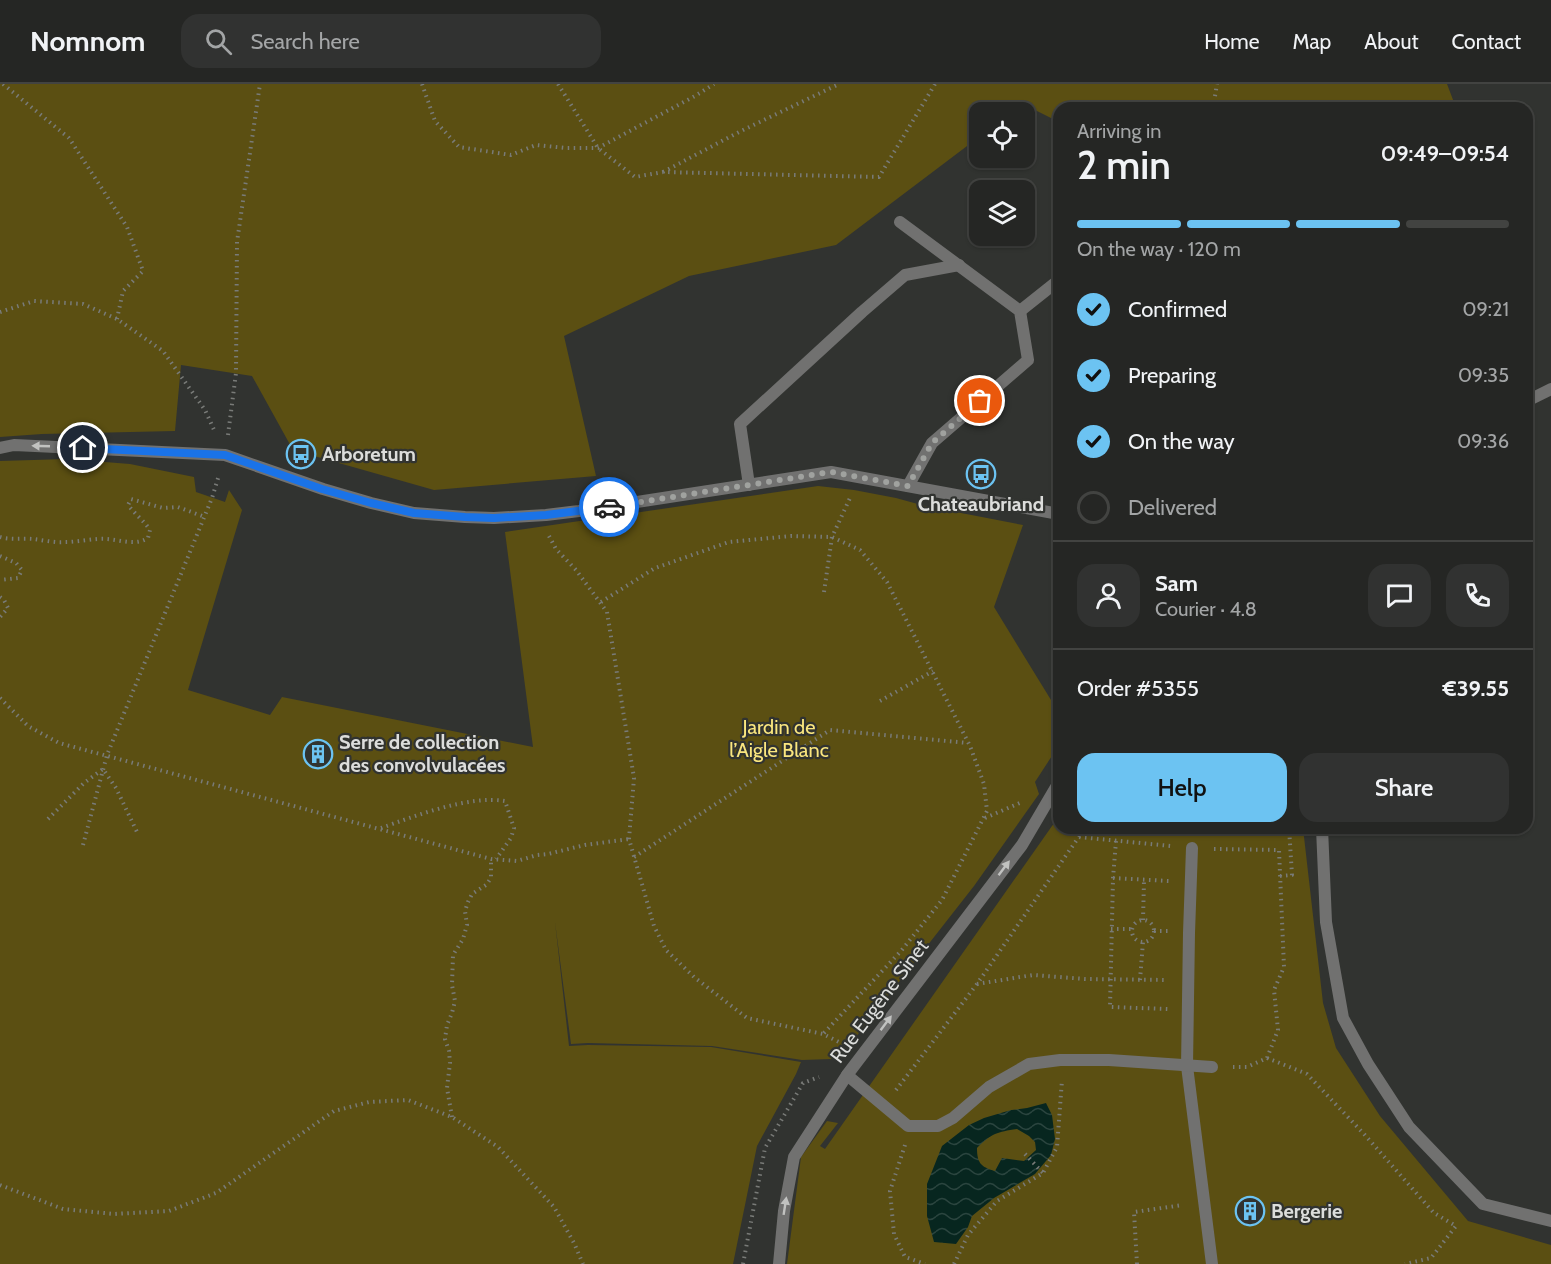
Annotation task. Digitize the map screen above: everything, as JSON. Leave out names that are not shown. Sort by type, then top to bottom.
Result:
[{"type":"street","points":[[900,222],[1020,311],[1028,360],[932,443],[908,486]]},
{"type":"street","points":[[749,485],[740,424],[905,275],[959,265]]},
{"type":"street","points":[[1020,311],[1053,285]]},
{"type":"street","points":[[1533,398],[1551,389]]},
{"type":"street","points":[[0,448],[14,445],[225,455],[322,489],[371,503],[414,513],[465,517],[546,515],[831,472],[1053,513]]},
{"type":"street","name":"Rue Eugène Sinet","points":[[778,1264],[784,1211],[794,1157],[850,1070],[1022,845],[1053,792]]},
{"type":"street","points":[[1322,834],[1326,922],[1343,1018],[1368,1064],[1409,1127],[1483,1204],[1551,1221]]},
{"type":"street","points":[[1192,848],[1187,1066],[1212,1264]]},
{"type":"street","points":[[850,1070],[884,1106],[908,1126],[938,1126],[953,1118],[989,1087],[1029,1064],[1064,1060],[1108,1060],[1212,1067]]},
{"type":"path","points":[[3,84],[69,138],[127,227],[143,271],[123,291],[117,318]]},
{"type":"path","points":[[83,845],[107,755],[205,517],[225,455],[236,373],[237,242],[260,84]]},
{"type":"path","points":[[422,84],[435,121],[459,147],[511,155],[536,145],[566,148],[598,147],[714,84]]},
{"type":"path","points":[[558,84],[598,147],[635,177],[663,172],[879,177],[935,84]]},
{"type":"path","points":[[663,172],[839,84]]},
{"type":"path","points":[[1214,102],[1217,84]]},
{"type":"path","points":[[0,312],[34,301],[83,304],[117,318],[163,351],[205,410],[225,455]]},
{"type":"path","points":[[824,592],[832,537],[858,478]]},
{"type":"path","points":[[0,537],[62,543],[105,539],[142,542],[148,538],[150,530],[128,505],[131,499],[163,508],[178,507],[205,517]]},
{"type":"path","points":[[546,515],[543,526],[556,549],[576,570],[608,612],[634,778],[629,839],[654,926],[666,950],[694,977],[747,1018],[823,1034],[848,1047],[850,1070]]},
{"type":"path","points":[[601,602],[655,568],[729,542],[790,536],[832,537],[860,550],[887,582],[933,671],[968,743],[984,784],[987,810],[942,900],[901,951],[823,1034]]},
{"type":"path","points":[[0,555],[16,562],[22,570],[18,578],[0,580]]},
{"type":"path","points":[[0,597],[8,609],[0,617]]},
{"type":"path","points":[[880,701],[933,671]]},
{"type":"path","points":[[0,698],[28,726],[59,743],[494,859],[517,861],[585,845],[629,839]]},
{"type":"path","points":[[634,856],[830,730],[968,743]]},
{"type":"path","points":[[48,819],[84,783],[103,769]]},
{"type":"path","points":[[103,769],[116,788],[138,834]]},
{"type":"path","points":[[380,829],[440,809],[495,799],[505,801],[514,828],[512,838],[494,859],[490,879],[486,885],[472,894],[465,911],[467,925],[463,939],[453,955],[452,985],[455,1001],[445,1040],[450,1063],[447,1088],[453,1117]]},
{"type":"path","points":[[884,1106],[977,984],[1081,834]]},
{"type":"path","points":[[1280,876],[1292,875],[1289,834]]},
{"type":"path","points":[[1079,837],[1192,848],[1279,850],[1284,967],[1274,990],[1278,1030],[1267,1058],[1247,1067],[1212,1067]]},
{"type":"path","points":[[1116,841],[1111,929],[1110,1007],[1175,1009]]},
{"type":"path","points":[[1113,878],[1178,881]]},
{"type":"path","points":[[1143,920],[1144,881]]},
{"type":"path","points":[[1143,920],[1152,925],[1154,935],[1143,942],[1136,939],[1132,929],[1134,924],[1143,920]]},
{"type":"path","points":[[1111,929],[1132,929]]},
{"type":"path","points":[[1140,980],[1143,942]]},
{"type":"path","points":[[977,984],[1033,975],[1175,980]]},
{"type":"path","points":[[1267,1058],[1307,1074],[1434,1213],[1456,1226],[1431,1258],[1405,1264]]},
{"type":"path","points":[[954,1264],[968,1235],[997,1201],[1043,1173],[1057,1147],[1064,1060]]},
{"type":"path","points":[[0,1185],[63,1209],[114,1214],[169,1211],[216,1193],[334,1111],[369,1102],[408,1100],[453,1117],[498,1148],[554,1207],[583,1264]]},
{"type":"path","points":[[908,1126],[904,1150],[890,1191],[894,1234],[905,1257],[925,1264]]},
{"type":"path","points":[[1025,1154],[1043,1173]]},
{"type":"path","points":[[1137,1264],[1134,1212],[1204,1202]]},
{"type":"green space","points":[[0,84],[1447,84],[1454,102],[1053,102],[1053,119],[1035,110],[1035,102],[969,102],[969,145],[836,245],[689,276],[564,336],[596,476],[434,490],[293,450],[252,376],[181,365],[175,431],[0,437]]},
{"type":"green space","name":"Jardin de l’Aigle Blanc","points":[[67,459],[130,464],[194,477],[196,492],[225,502],[229,490],[242,510],[188,690],[270,715],[282,697],[533,747],[505,532],[818,486],[854,490],[1023,525],[994,607],[1053,703],[1053,754],[1035,782],[1039,794],[974,886],[848,1047],[831,1059],[802,1060],[712,1046],[571,1044],[555,922],[569,1046],[711,1047],[801,1062],[757,1146],[733,1264],[0,1264],[0,461]]},
{"type":"green space","points":[[1053,825],[1053,834],[1304,834],[1323,1003],[1336,1048],[1380,1116],[1468,1221],[1551,1245],[1551,1264],[787,1264],[801,1157],[827,1121],[838,1123],[820,1146],[825,1149]]},
{"type":"water","points":[[1046,1103],[1052,1115],[1055,1139],[1051,1155],[1035,1174],[994,1198],[972,1216],[968,1227],[956,1244],[934,1242],[927,1216],[927,1184],[942,1146],[969,1125],[984,1118]],"holes":[[[1017,1129],[1035,1142],[1036,1150],[1024,1161],[1002,1158],[995,1171],[986,1168],[979,1161],[977,1148],[995,1134]]]},
{"type":"way so far","points":[[609,507],[831,472],[908,486],[932,443],[980,401]]},
{"type":"place","name":"Arboretum","points":[[301,454]]},
{"type":"place","name":"Chateaubriand","points":[[981,474]]},
{"type":"place","name":"Serre de collection des convolvulacées","points":[[318,754]]},
{"type":"place","name":"Bergerie","points":[[1250,1211]]},
{"type":"route","points":[[83,448],[225,455],[322,489],[414,513],[494,518],[546,515],[609,507]]}]
